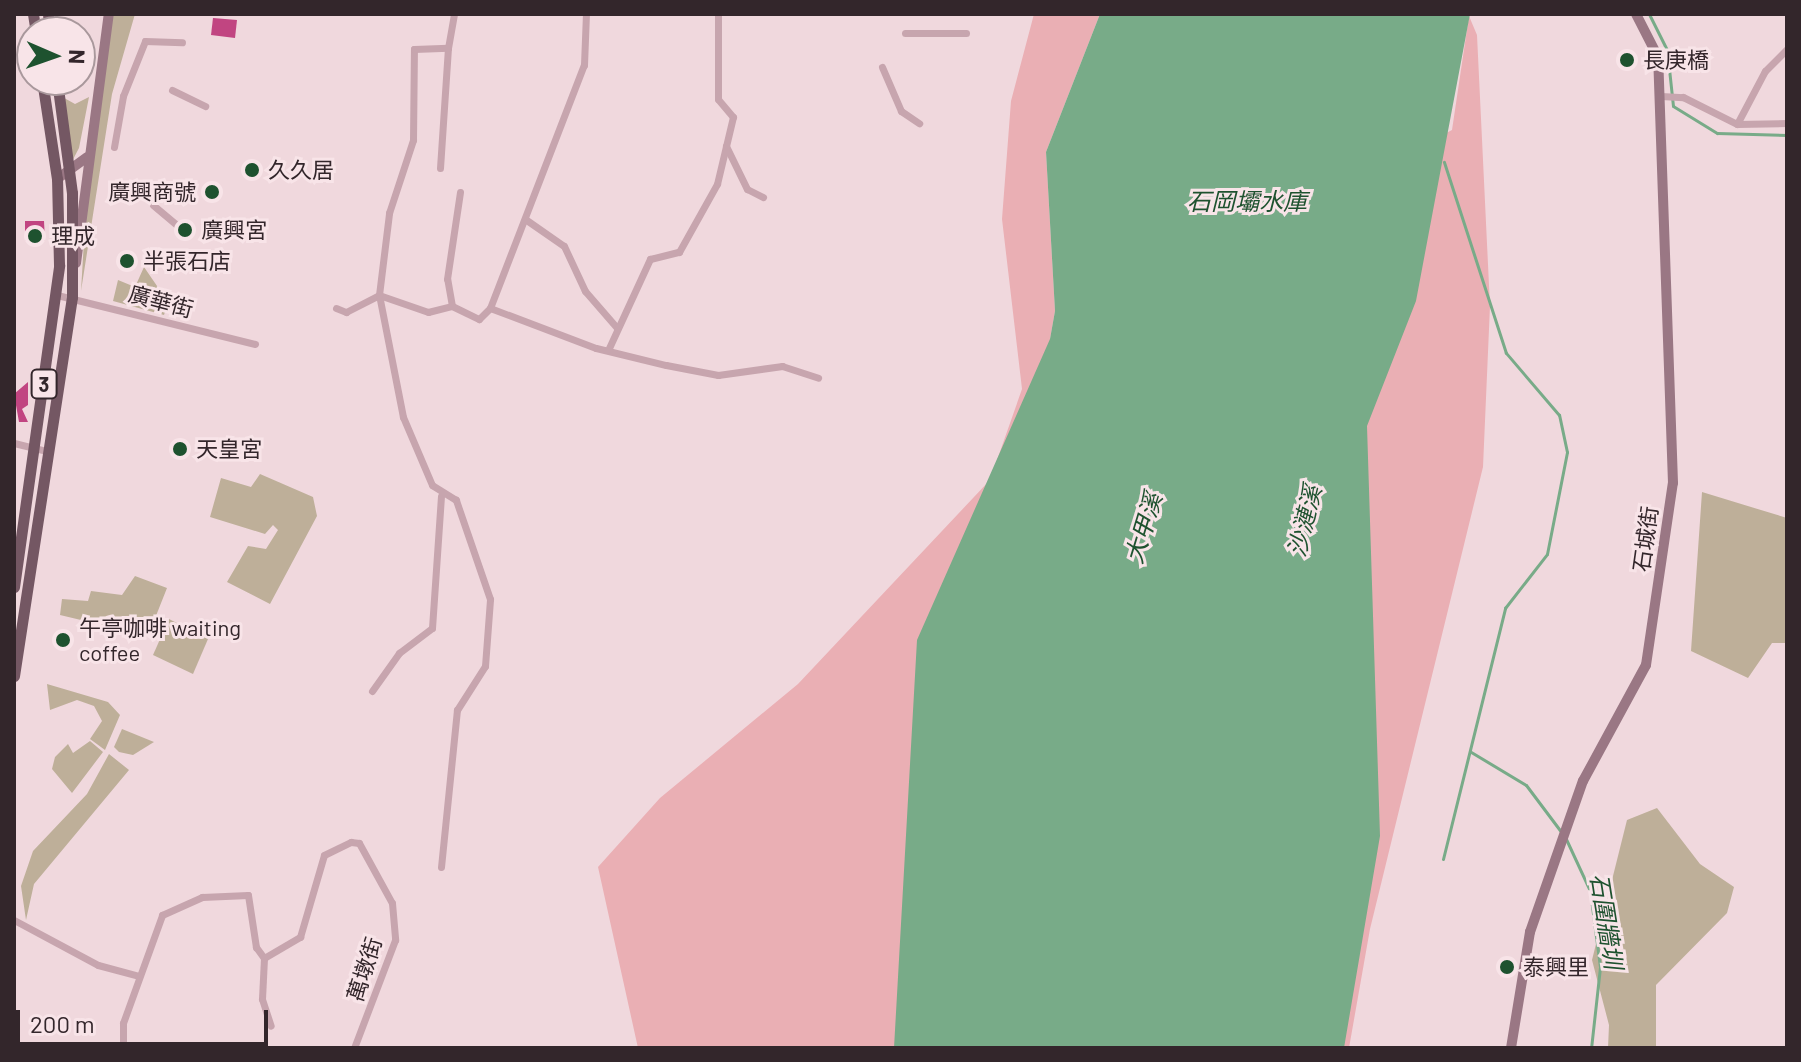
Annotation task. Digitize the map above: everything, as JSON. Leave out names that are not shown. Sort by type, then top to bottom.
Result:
[{"type":"main road","name":"3","points":[[14,587],[57,295],[63,177],[45,96]]},
{"type":"main road","name":"3","points":[[14,676],[72,297],[58,96]]},
{"type":"street","points":[[72,297],[87,157],[109,14]]},
{"type":"street","points":[[440,168],[448,48],[454,14]]},
{"type":"street","points":[[336,308],[346,312],[379,295],[428,312],[452,306],[479,319],[490,308],[584,65],[586,14]]},
{"type":"street","points":[[609,348],[650,259],[679,252],[710,204],[733,117],[718,99],[718,14]]},
{"type":"street","name":"石城街","points":[[1511,1048],[1530,932],[1583,781],[1646,665],[1674,477],[1664,96],[1658,57],[1636,14]]},
{"type":"street","points":[[905,33],[966,33]]},
{"type":"street","points":[[114,147],[123,96],[145,41],[182,42]]},
{"type":"street","points":[[372,691],[399,653],[432,628],[441,496],[403,417],[379,295],[389,213],[413,140],[414,49],[448,48]]},
{"type":"street","points":[[1737,124],[1759,80],[1787,49]]},
{"type":"street","points":[[882,67],[901,111],[919,123]]},
{"type":"street","points":[[172,90],[205,106]]},
{"type":"street","points":[[1664,96],[1677,97],[1737,124],[1787,123]]},
{"type":"street","points":[[726,146],[747,189],[763,197]]},
{"type":"street","points":[[63,177],[87,157]]},
{"type":"street","points":[[452,306],[447,279],[460,192]]},
{"type":"street","points":[[153,205],[178,226]]},
{"type":"street","points":[[525,219],[564,246],[585,291],[617,328]]},
{"type":"street","name":"廣華街","points":[[57,295],[255,344]]},
{"type":"street","points":[[490,308],[609,348],[718,375],[782,366],[818,378]]},
{"type":"street","points":[[14,443],[47,451]]},
{"type":"street","points":[[441,496],[456,500],[490,603],[485,666],[457,710],[441,867]]},
{"type":"street","name":"萬墩街","points":[[264,958],[300,937],[324,855],[338,845],[359,843],[392,903],[395,940],[354,1048]]},
{"type":"street","points":[[123,1048],[123,1023],[162,915],[202,897],[248,895],[256,947],[264,958],[262,999],[271,1026]]},
{"type":"street","points":[[14,920],[98,965],[139,976]]},
{"type":"shaded area","points":[[112,14],[135,14],[112,94],[81,291],[87,191]]},
{"type":"shaded area","points":[[57,96],[75,104],[89,97],[79,148],[68,169]]},
{"type":"shaded area","points":[[144,267],[168,302],[164,315],[113,301],[118,280],[135,287]]},
{"type":"shaded area","points":[[260,474],[313,497],[317,516],[270,604],[227,582],[248,546],[266,549],[278,530],[273,525],[265,534],[210,517],[221,478],[251,487]]},
{"type":"shaded area","points":[[1702,492],[1787,518],[1787,643],[1772,643],[1748,678],[1691,651]]},
{"type":"shaded area","points":[[135,576],[167,588],[148,636],[60,615],[62,599],[88,601],[91,591],[122,595]]},
{"type":"shaded area","points":[[169,619],[208,639],[193,674],[153,655]]},
{"type":"shaded area","points":[[47,684],[108,702],[120,715],[105,750],[90,739],[102,721],[94,706],[77,700],[50,710]]},
{"type":"shaded area","points":[[122,729],[154,742],[133,755],[119,752],[114,747]]},
{"type":"shaded area","points":[[90,741],[103,752],[72,793],[52,769],[55,757],[68,744],[73,753]]},
{"type":"shaded area","points":[[109,754],[129,770],[34,884],[26,920],[21,886],[33,851],[87,794]]},
{"type":"shaded area","points":[[1657,808],[1700,864],[1734,887],[1727,913],[1656,985],[1656,1048],[1608,1048],[1609,1025],[1592,960],[1627,820]]},
{"type":"sand","points":[[1034,14],[1100,14],[1046,152],[1055,311],[1050,339],[1452,130],[1469,16],[1477,35],[1490,306],[1483,467],[1370,929],[1349,1048],[638,1048],[598,867],[660,798],[798,684],[990,480],[1022,389],[1002,219],[1011,101]]},
{"type":"water","points":[[1100,14],[1470,14],[1416,301],[1367,426],[1380,836],[1344,1048],[894,1048],[917,640],[1050,339],[1055,311],[1046,152]]},
{"type":"building","points":[[213,18],[237,20],[235,38],[211,35]]},
{"type":"building","name":"理成","points":[[25,221],[44,221],[45,241],[25,241]]},
{"type":"building","points":[[28,382],[28,405],[22,409],[28,422],[19,422],[14,394]]},
{"type":"waterway","points":[[1649,14],[1667,50],[1673,106],[1717,133],[1787,135]]},
{"type":"waterway","points":[[1443,859],[1505,608],[1547,554],[1567,452],[1559,415],[1506,353],[1444,162]]},
{"type":"waterway","name":"石圍牆圳","points":[[1471,752],[1526,785],[1562,833]]},
{"type":"waterway","name":"石圍牆圳","points":[[1566,839],[1590,891],[1600,967],[1591,1048]]},
{"type":"place","name":"長庚橋","points":[[1627,60]]},
{"type":"place","name":"久久居","points":[[252,170]]},
{"type":"place","name":"廣興商號","points":[[212,192]]},
{"type":"place","name":"廣興宮","points":[[185,230]]},
{"type":"place","name":"理成","points":[[35,236]]},
{"type":"place","name":"半張石店","points":[[127,261]]},
{"type":"place","name":"天皇宮","points":[[180,449]]},
{"type":"place","name":"午亭咖啡 waiting coffee","points":[[63,640]]},
{"type":"place","name":"泰興里","points":[[1507,967]]},
{"type":"water label","name":"石岡壩水庫","points":[[1247,201]]},
{"type":"water label","name":"沙漣溪","points":[[1304,521]]},
{"type":"water label","name":"大甲溪","points":[[1143,528]]}]
